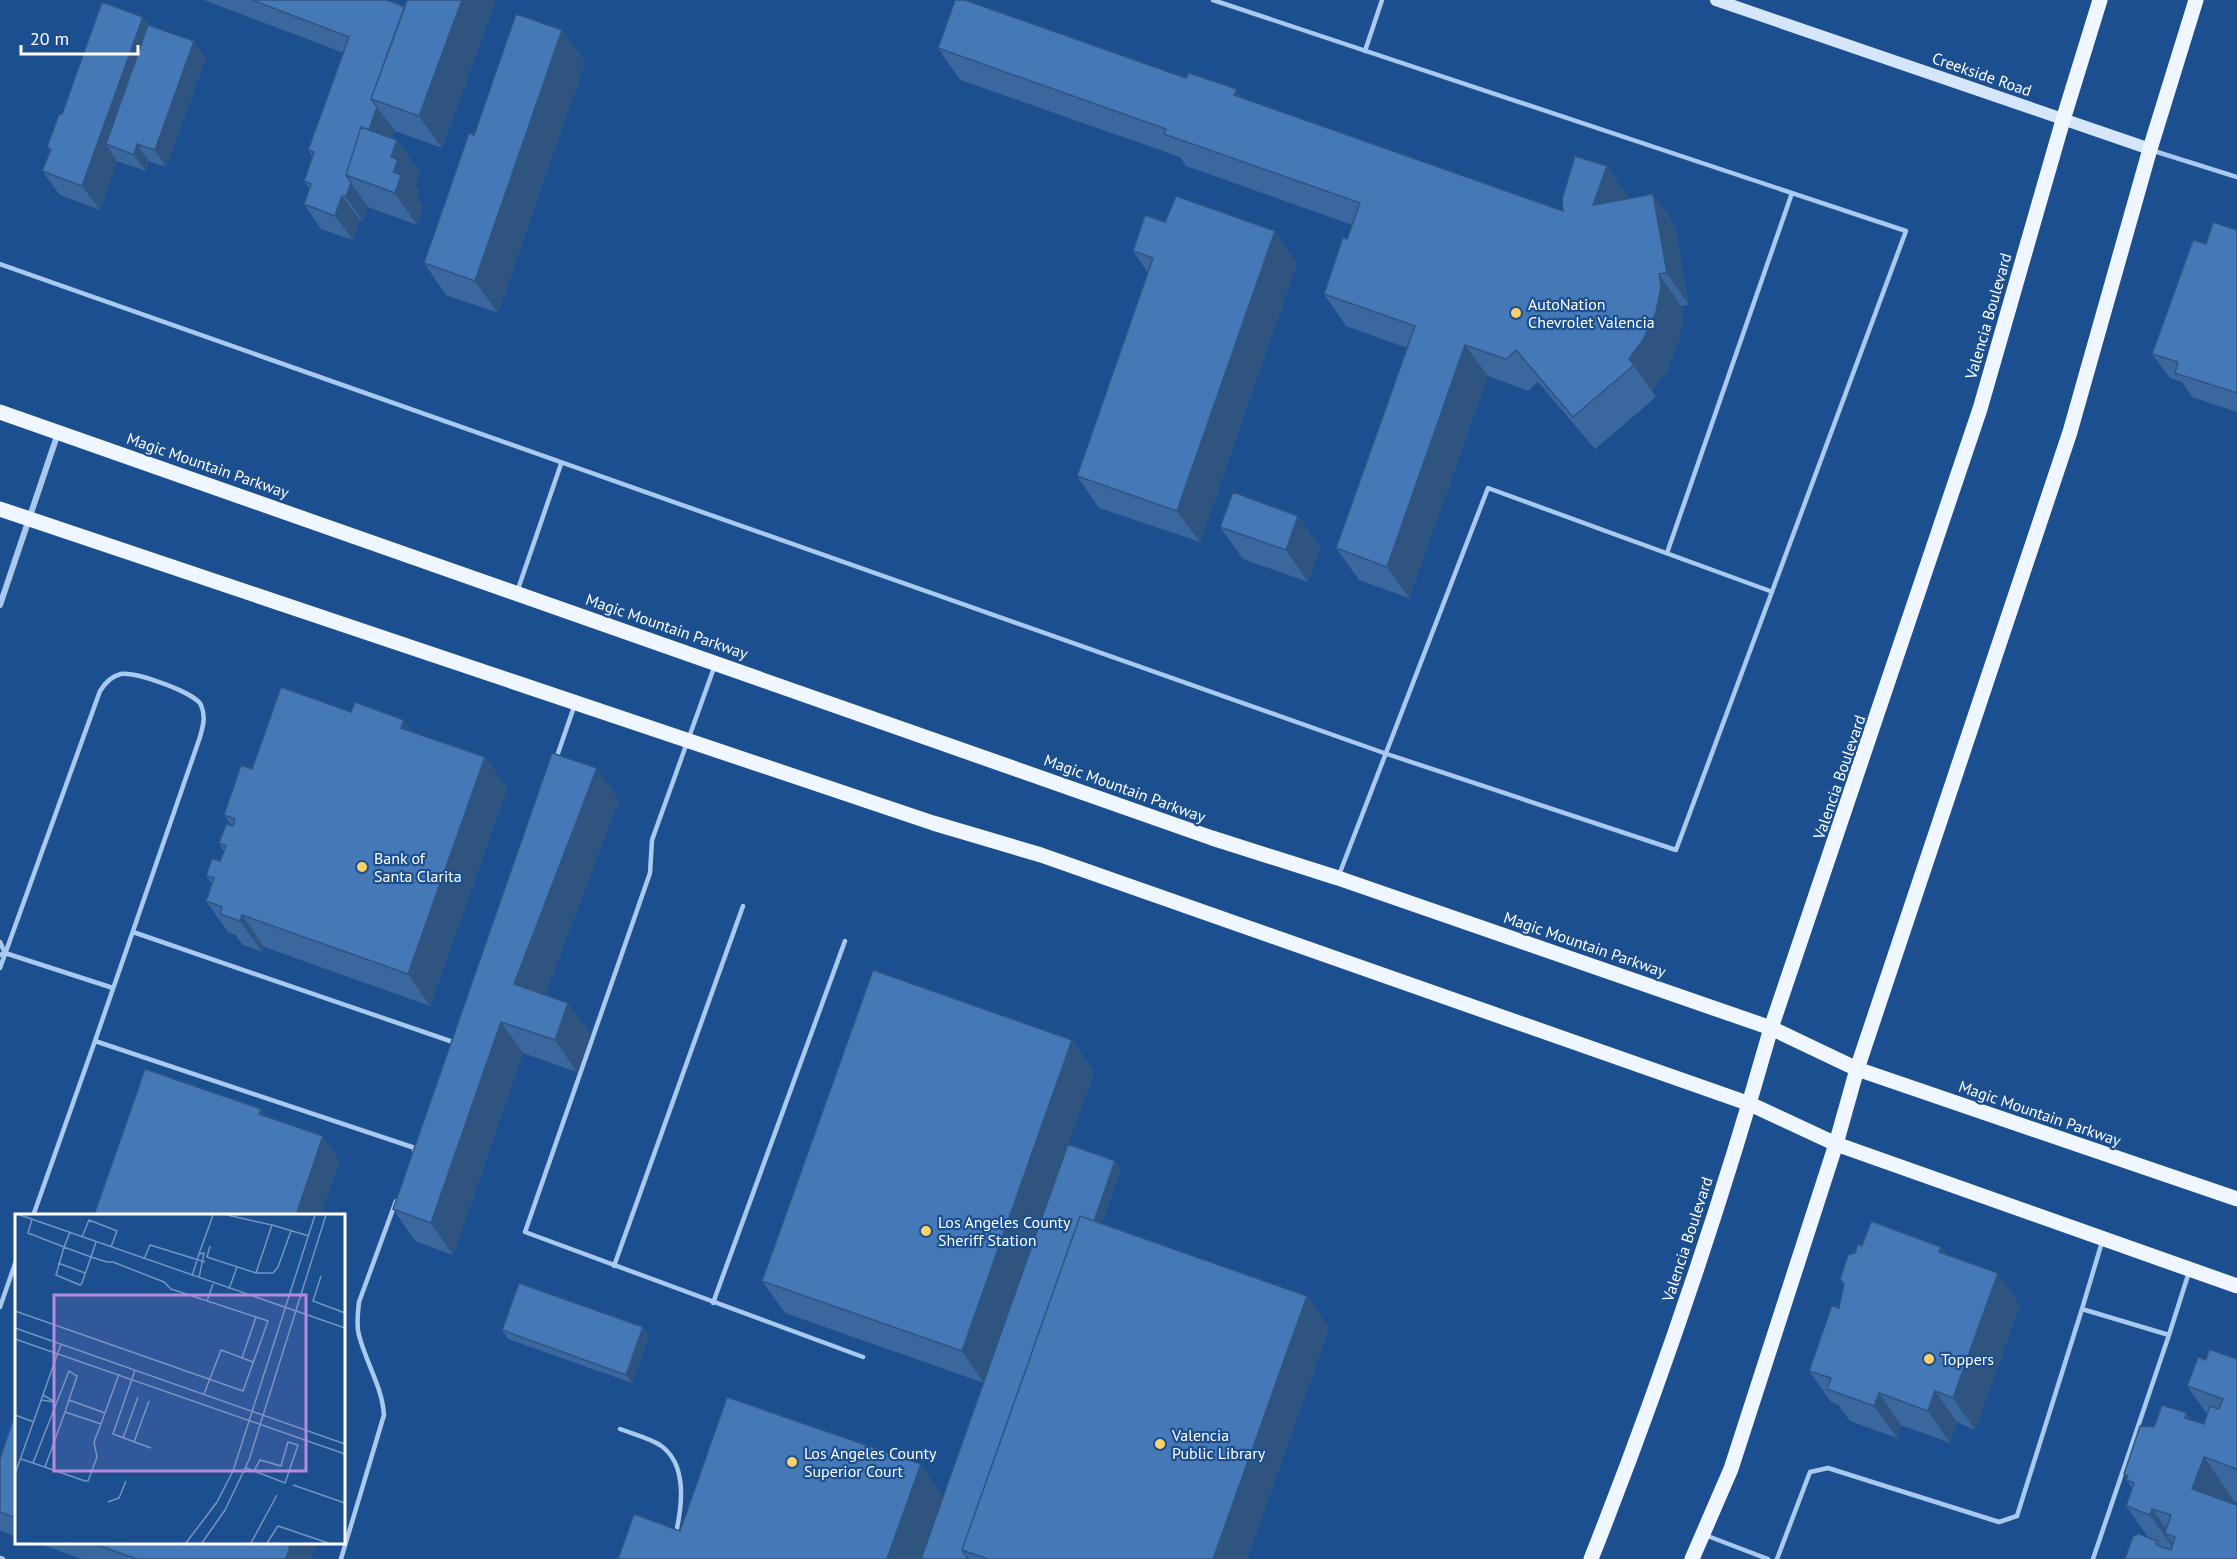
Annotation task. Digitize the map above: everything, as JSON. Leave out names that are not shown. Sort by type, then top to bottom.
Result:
[{"type":"main road","name":"Valencia Boulevard","points":[[1591,1559],[1670,1351],[1750,1104],[1771,1028],[1906,636],[1980,409],[2100,0]]},
{"type":"main road","points":[[1692,1559],[1731,1469],[1836,1144],[1857,1069],[2070,432],[2150,149],[2196,0]]},
{"type":"main road","name":"Magic Mountain Parkway","points":[[0,412],[1212,838],[1338,878],[1771,1028],[1857,1069],[2237,1199]]},
{"type":"main road","points":[[0,508],[933,823],[1041,855],[1750,1104],[1836,1144],[2237,1286]]},
{"type":"street","name":"Creekside Road","points":[[1716,0],[2150,149]]},
{"type":"street","points":[[0,605],[59,432]]},
{"type":"lane","points":[[0,264],[1384,753],[1676,850],[1770,591],[1906,231],[1213,0]]},
{"type":"lane","points":[[1365,51],[1382,0]]},
{"type":"lane","name":"Creekside Road","points":[[2150,149],[2237,177]]},
{"type":"lane","points":[[1667,554],[1792,194]]},
{"type":"lane","points":[[517,592],[561,464]]},
{"type":"lane","points":[[1338,878],[1384,753],[1488,488],[1770,591]]},
{"type":"lane","points":[[716,663],[652,840],[650,873],[525,1232],[863,1357]]},
{"type":"lane","points":[[0,968],[3,954],[100,691],[107,681],[120,674],[132,674],[191,695],[201,703],[205,719],[33,1214]]},
{"type":"lane","points":[[552,768],[576,702]]},
{"type":"lane","points":[[614,1266],[743,906]]},
{"type":"lane","points":[[132,932],[453,1042]]},
{"type":"lane","points":[[713,1303],[845,941]]},
{"type":"lane","points":[[0,942],[3,954]]},
{"type":"lane","points":[[3,954],[113,988]]},
{"type":"lane","points":[[450,1053],[458,1031]]},
{"type":"lane","points":[[95,1041],[415,1148]]},
{"type":"lane","points":[[411,1159],[419,1137]]},
{"type":"lane","points":[[345,1543],[384,1415],[383,1399],[358,1333],[359,1302],[399,1192]]},
{"type":"lane","points":[[1777,1559],[1810,1472],[1827,1468],[1999,1522],[2017,1516],[2103,1240]]},
{"type":"lane","points":[[0,1307],[15,1263]]},
{"type":"lane","points":[[2092,1559],[2190,1269]]},
{"type":"lane","points":[[2082,1309],[2169,1335]]},
{"type":"lane","points":[[620,1429],[661,1446],[678,1470],[682,1504],[675,1538]]},
{"type":"lane","points":[[1703,1534],[1768,1559]]},
{"type":"lane","points":[[340,1559],[345,1544]]},
{"type":"building","points":[[252,0],[387,0],[405,7],[371,99],[377,107],[369,130],[361,127],[346,175],[351,183],[346,197],[342,196],[335,216],[304,204],[311,184],[304,181],[314,152],[308,150],[349,37]]},
{"type":"building","points":[[407,0],[462,0],[419,116],[371,99]]},
{"type":"building","name":"AutoNation Chevrolet Valencia","points":[[955,0],[965,0],[1186,78],[1189,73],[1237,89],[1234,95],[1563,211],[1562,199],[1575,156],[1607,166],[1593,205],[1653,194],[1667,273],[1659,274],[1661,287],[1656,312],[1643,340],[1629,359],[1634,365],[1573,417],[1516,350],[1506,359],[1465,345],[1387,567],[1336,548],[1415,326],[1324,294],[1343,237],[1347,239],[1360,203],[1164,134],[1166,129],[938,48]]},
{"type":"building","points":[[102,2],[143,17],[82,186],[42,171],[51,149],[47,147],[59,114],[62,114]]},
{"type":"building","points":[[516,14],[562,30],[475,281],[424,263],[469,133],[474,135]]},
{"type":"building","points":[[148,25],[194,41],[155,150],[137,144],[134,155],[106,144]]},
{"type":"building","points":[[361,127],[397,140],[391,157],[398,160],[393,172],[401,175],[395,193],[346,175]]},
{"type":"building","points":[[1176,196],[1275,231],[1177,511],[1077,476],[1153,258],[1133,251],[1145,215],[1165,222]]},
{"type":"building","points":[[2213,222],[2237,230],[2237,393],[2175,373],[2178,362],[2152,354],[2193,240],[2206,244]]},
{"type":"building","points":[[1233,492],[1298,516],[1286,550],[1220,527]]},
{"type":"building","name":"Bank of Santa Clarita","points":[[281,687],[351,712],[355,702],[404,720],[401,728],[485,757],[408,974],[242,915],[240,921],[220,914],[222,907],[206,901],[214,878],[206,876],[212,858],[220,861],[226,846],[219,843],[226,824],[233,826],[235,819],[224,815],[241,765],[252,769]]},
{"type":"building","points":[[552,753],[597,768],[514,984],[568,1003],[555,1040],[501,1022],[431,1223],[393,1209]]},
{"type":"building","name":"Los Angeles County Sheriff Station","points":[[873,970],[1072,1040],[962,1351],[762,1281]]},
{"type":"building","points":[[145,1069],[261,1109],[259,1114],[323,1136],[296,1214],[94,1214]]},
{"type":"building","points":[[1068,1144],[1115,1161],[1094,1221],[1080,1216],[962,1550],[968,1559],[921,1559]]},
{"type":"building","name":"Valencia Public Library","points":[[1080,1216],[1307,1296],[1213,1559],[988,1559],[962,1550]]},
{"type":"building","points":[[1871,1221],[1941,1247],[1939,1252],[1998,1273],[1953,1398],[1935,1391],[1928,1411],[1879,1393],[1874,1406],[1827,1389],[1831,1378],[1809,1371],[1832,1305],[1839,1308],[1844,1284],[1840,1279],[1848,1255],[1855,1253],[1858,1244],[1862,1246]]},
{"type":"building","points":[[519,1283],[643,1327],[626,1375],[502,1330]]},
{"type":"building","points":[[2209,1349],[2237,1359],[2237,1469],[2204,1457],[2192,1489],[2237,1505],[2237,1559],[2125,1559],[2133,1536],[2139,1534],[2157,1541],[2156,1545],[2171,1550],[2175,1537],[2165,1533],[2171,1515],[2152,1509],[2150,1515],[2126,1506],[2134,1483],[2126,1480],[2128,1476],[2124,1474],[2140,1426],[2154,1427],[2162,1405],[2187,1413],[2185,1418],[2204,1424],[2210,1406],[2219,1409],[2223,1399],[2187,1386],[2198,1357],[2206,1360]]},
{"type":"building","name":"Los Angeles County Superior Court","points":[[727,1397],[921,1464],[887,1559],[618,1559],[634,1514],[680,1531]]},
{"type":"building","points":[[15,1413],[15,1518],[0,1512],[0,1459]]},
{"type":"building","points":[[95,1544],[290,1544],[286,1559],[137,1559]]},
{"type":"place","name":"AutoNation Chevrolet Valencia","points":[[1516,313]]},
{"type":"place","name":"Bank of Santa Clarita","points":[[362,867]]},
{"type":"place","name":"Los Angeles County Sheriff Station","points":[[926,1231]]},
{"type":"place","name":"Toppers","points":[[1929,1359]]},
{"type":"place","name":"Valencia Public Library","points":[[1160,1444]]},
{"type":"place","name":"Los Angeles County Superior Court","points":[[792,1462]]}]
